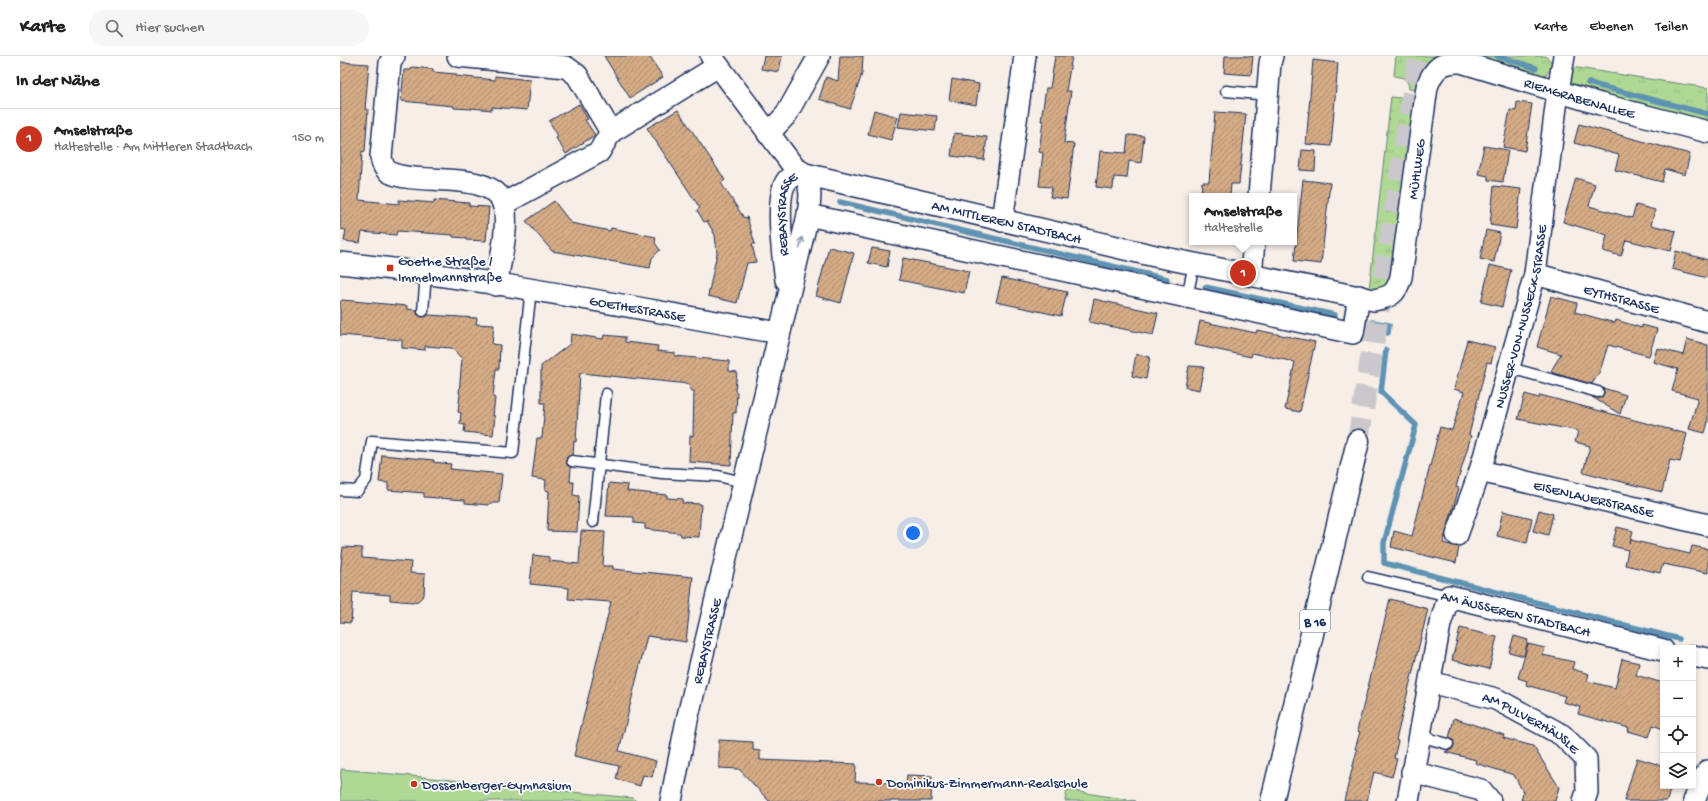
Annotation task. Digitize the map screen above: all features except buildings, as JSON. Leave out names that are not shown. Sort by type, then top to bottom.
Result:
[{"type":"main road","name":"B 16","points":[[1272,801],[1358,441]]},
{"type":"street","points":[[394,56],[390,63],[381,157],[384,166],[389,172],[399,176],[457,181],[494,191],[503,204],[506,217],[496,285]]},
{"type":"street","points":[[458,56],[505,58],[566,67],[577,75],[611,132]]},
{"type":"street","points":[[768,134],[786,115],[819,56]]},
{"type":"street","points":[[1002,221],[1025,56]]},
{"type":"street","points":[[1258,193],[1270,63],[1272,56]]},
{"type":"street","name":"NUSSER-VON-NUSSECK-STRASSE","points":[[1457,535],[1480,471],[1535,274],[1558,92],[1564,56]]},
{"type":"street","points":[[503,204],[599,152],[611,132],[714,61]]},
{"type":"street","name":"AM MITTLEREN STADTBACH","points":[[714,61],[794,167],[805,174],[1002,221],[1194,264],[1374,300],[1387,297],[1398,289]]},
{"type":"street","name":"RIEMGRABENALLEE","points":[[1451,61],[1461,62],[1558,92],[1708,132]]},
{"type":"street","name":"MÜHLWEG","points":[[1398,289],[1401,277],[1427,87],[1434,70],[1441,64],[1451,61]]},
{"type":"street","name":"REBAYSTRASSE","points":[[671,801],[687,720],[778,334],[788,295],[808,215],[810,193],[809,182],[805,174],[795,174],[786,180],[783,188],[781,223],[788,295]]},
{"type":"street","points":[[808,215],[1353,333],[1359,296]]},
{"type":"street","points":[[1251,276],[1254,245]]},
{"type":"street","name":"GOETHESTRASSE","points":[[340,263],[531,289],[778,334]]},
{"type":"street","name":"EYTHSTRASSE","points":[[1535,274],[1708,322]]},
{"type":"street","name":"EISENLAUERSTRASSE","points":[[1480,471],[1708,525]]},
{"type":"street","points":[[1408,801],[1412,772],[1440,624],[1449,596]]},
{"type":"street","name":"AM ÄUSSEREN STADTBACH","points":[[1449,596],[1660,649]]},
{"type":"street","points":[[1696,657],[1708,659]]},
{"type":"street","name":"AM PULVERHÄUSLE","points":[[1430,682],[1496,699],[1562,735],[1586,759],[1587,792],[1584,801]]},
{"type":"street","points":[[1694,801],[1708,771]]},
{"type":"street","points":[[1412,772],[1481,790],[1490,801]]},
{"type":"lane","points":[[1226,91],[1268,94]]},
{"type":"lane","points":[[1187,297],[1194,264]]},
{"type":"lane","points":[[424,311],[426,274]]},
{"type":"lane","points":[[340,490],[357,491],[366,480],[372,441],[513,453],[531,289]]},
{"type":"lane","points":[[1510,368],[1598,392]]},
{"type":"lane","points":[[592,522],[606,394]]},
{"type":"lane","points":[[572,461],[662,472],[718,476],[743,482]]},
{"type":"lane","name":"AM ÄUSSEREN STADTBACH","points":[[1368,577],[1449,596]]},
{"type":"lane","points":[[1419,736],[1448,744]]},
{"type":"green space","points":[[1396,56],[1440,56],[1419,90],[1409,89],[1408,83],[1404,78],[1394,76]]},
{"type":"green space","points":[[1477,56],[1545,56],[1551,61],[1553,68],[1545,75],[1538,77]]},
{"type":"green space","points":[[1571,67],[1708,88],[1708,122],[1575,88],[1570,76]]},
{"type":"green space","points":[[1391,97],[1418,100],[1395,272],[1385,286],[1379,289],[1369,290]]},
{"type":"green space","name":"Dossenberger-Gymnasium","points":[[341,769],[633,798],[636,801],[340,801]]},
{"type":"green space","points":[[1067,790],[1136,801],[1065,801]]},
{"type":"waterway","points":[[1497,56],[1536,68]]},
{"type":"waterway","points":[[1588,83],[1708,114]]},
{"type":"waterway","points":[[840,202],[1167,279]]},
{"type":"waterway","points":[[1205,287],[1335,315]]},
{"type":"waterway","points":[[1372,322],[1389,325],[1388,333]]},
{"type":"waterway","points":[[1386,350],[1381,392],[1416,425],[1384,543],[1384,563],[1679,639]]},
{"type":"tunnel","points":[[1358,441],[1419,56]]},
{"type":"place","name":"Goethe Straße / Immelmannstraße","points":[[390,268]]},
{"type":"place","name":"Amselstraße","points":[[1243,273]]},
{"type":"place","name":"Dominikus-Zimmermann-Realschule","points":[[879,782]]},
{"type":"place","name":"Dossenberger-Gymnasium","points":[[414,784]]}]
